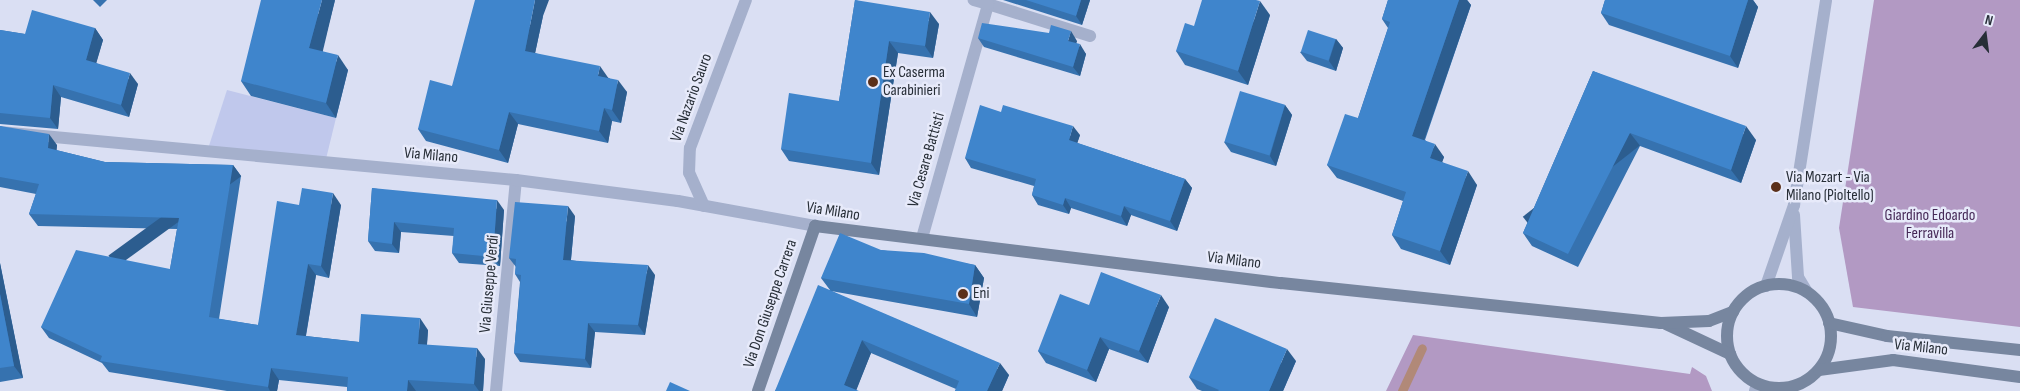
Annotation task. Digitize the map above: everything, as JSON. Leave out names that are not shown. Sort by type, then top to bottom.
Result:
[{"type":"street","name":"Via Nazario Sauro","points":[[704,206],[689,173],[690,148],[746,0]]},
{"type":"street","points":[[974,0],[1090,36]]},
{"type":"street","points":[[1766,286],[1794,205],[1826,0]]},
{"type":"street","name":"Via Cesare Battisti","points":[[922,238],[988,4]]},
{"type":"street","name":"Via Milano","points":[[0,132],[516,180],[704,206],[814,226],[1280,283],[1661,323],[1709,321],[1733,312]]},
{"type":"street","name":"Via Giuseppe Verdi","points":[[496,391],[516,180]]},
{"type":"street","points":[[1794,205],[1798,277],[1807,292],[1822,307],[1829,323],[1830,348],[1819,370],[1790,387],[1756,387],[1738,368],[1730,354],[1727,332],[1733,312],[1746,296],[1766,286],[1787,285],[1807,292]]},
{"type":"street","name":"Via Don Giuseppe Carrera","points":[[758,391],[814,226]]},
{"type":"street","name":"Via Milano","points":[[1661,323],[1730,354]]},
{"type":"street","name":"Via Milano","points":[[1829,323],[1887,336],[2020,350]]},
{"type":"street","name":"Via Milano","points":[[1819,370],[1893,360],[2020,377]]},
{"type":"green space","name":"Giardino Edoardo Ferravilla","points":[[1874,0],[2020,0],[2020,327],[1853,307],[1839,228]]},
{"type":"green space","points":[[1413,335],[1690,374],[1692,367],[1706,376],[1712,391],[1386,391]]},
{"type":"shaded area","points":[[227,90],[336,118],[325,163],[207,152]]},
{"type":"building","points":[[261,0],[322,0],[309,48],[338,55],[326,103],[241,81]]},
{"type":"building","points":[[475,0],[535,0],[525,51],[600,66],[598,76],[618,80],[612,110],[604,108],[599,131],[509,112],[499,150],[418,129],[430,80],[452,86]]},
{"type":"building","name":"Ex Caserma Carabinieri","points":[[855,0],[930,12],[925,46],[889,41],[871,163],[781,149],[789,93],[839,101]]},
{"type":"building","points":[[1026,0],[1081,0],[1076,16]]},
{"type":"building","points":[[1202,0],[1260,1],[1238,71],[1176,51],[1185,23],[1194,26]]},
{"type":"building","points":[[1388,0],[1459,0],[1412,136],[1435,144],[1430,158],[1468,171],[1440,251],[1392,235],[1406,192],[1327,165],[1345,114],[1358,118],[1390,22],[1382,19]]},
{"type":"building","points":[[1605,0],[1748,0],[1730,56],[1601,13]]},
{"type":"building","points":[[32,10],[95,28],[86,60],[130,73],[121,105],[53,85],[50,118],[0,113],[0,30],[25,34]]},
{"type":"building","points":[[982,23],[1049,33],[1051,25],[1071,31],[1068,41],[1080,44],[1073,67],[978,38]]},
{"type":"building","points":[[1308,30],[1336,39],[1328,61],[1301,52]]},
{"type":"building","points":[[1593,71],[1746,126],[1731,170],[1630,133],[1568,254],[1523,233]]},
{"type":"building","points":[[1240,91],[1285,105],[1269,155],[1225,142]]},
{"type":"building","points":[[980,105],[1001,112],[1003,105],[1073,126],[1069,140],[1185,179],[1170,221],[1124,206],[1121,216],[1065,198],[1063,205],[1032,195],[1036,179],[965,158]]},
{"type":"building","points":[[0,126],[49,134],[48,148],[105,162],[233,165],[209,317],[258,325],[277,201],[299,205],[302,188],[333,193],[321,266],[308,264],[296,335],[359,342],[361,314],[420,318],[418,344],[477,348],[474,384],[408,380],[407,391],[347,391],[348,377],[271,368],[268,387],[100,361],[102,356],[41,327],[76,250],[170,269],[179,218],[29,214],[39,184],[0,177]]},
{"type":"building","points":[[372,188],[497,200],[493,257],[452,253],[454,228],[394,222],[392,244],[368,241]]},
{"type":"building","points":[[515,202],[568,206],[563,260],[648,265],[638,325],[588,323],[585,359],[514,353],[521,275],[515,274],[516,259],[509,258]]},
{"type":"building","points":[[840,233],[881,250],[924,253],[975,265],[969,304],[821,278]]},
{"type":"building","points":[[1101,272],[1161,295],[1139,351],[1100,337],[1087,370],[1038,351],[1060,294],[1089,305]]},
{"type":"building","points":[[818,285],[1000,363],[987,391],[955,391],[959,381],[862,340],[844,385],[859,391],[775,391]]},
{"type":"building","points":[[0,294],[14,366],[0,368]]},
{"type":"building","points":[[1215,318],[1287,349],[1269,391],[1218,391],[1189,377]]},
{"type":"building","points":[[670,382],[690,391],[666,391]]},
{"type":"waterway","points":[[1402,391],[1422,348]]},
{"type":"place","name":"Ex Caserma Carabinieri","points":[[873,82]]},
{"type":"place","name":"Via Mozart - Via Milano (Pioltello)","points":[[1776,187]]},
{"type":"place","name":"Eni","points":[[963,294]]}]
